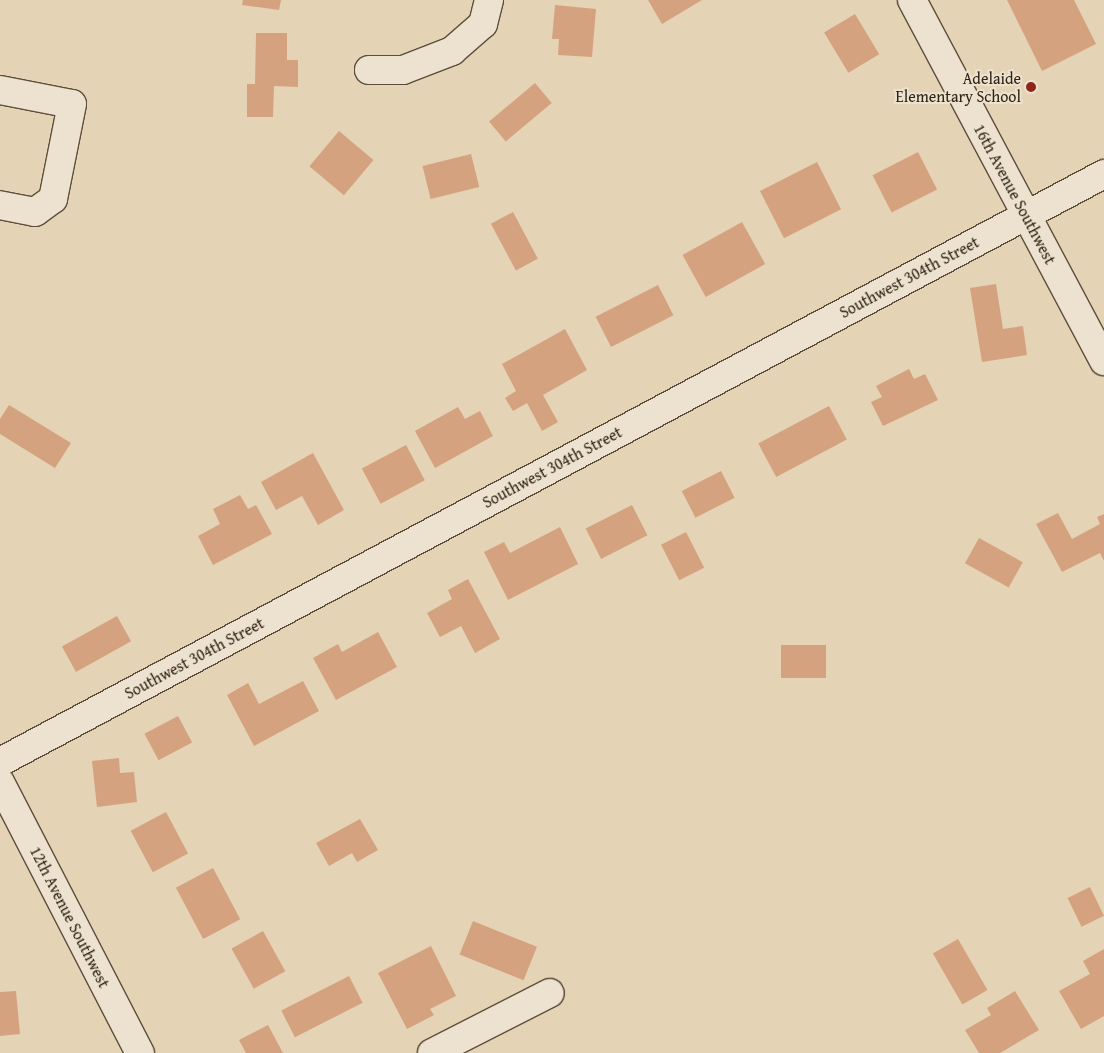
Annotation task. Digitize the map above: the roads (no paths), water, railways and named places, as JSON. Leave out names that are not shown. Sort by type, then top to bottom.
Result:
[{"type":"street","points":[[369,70],[403,70],[452,51],[483,24],[489,0]]},
{"type":"street","name":"16th Avenue Southwest","points":[[912,0],[1104,361]]},
{"type":"street","points":[[0,90],[72,104],[53,199],[35,212],[0,205]]},
{"type":"street","name":"Southwest 304th Street","points":[[0,762],[1104,174]]},
{"type":"street","name":"12th Avenue Southwest","points":[[0,782],[140,1053]]},
{"type":"street","points":[[432,1053],[550,993]]},
{"type":"place","name":"Adelaide Elementary School","points":[[1031,87]]}]
